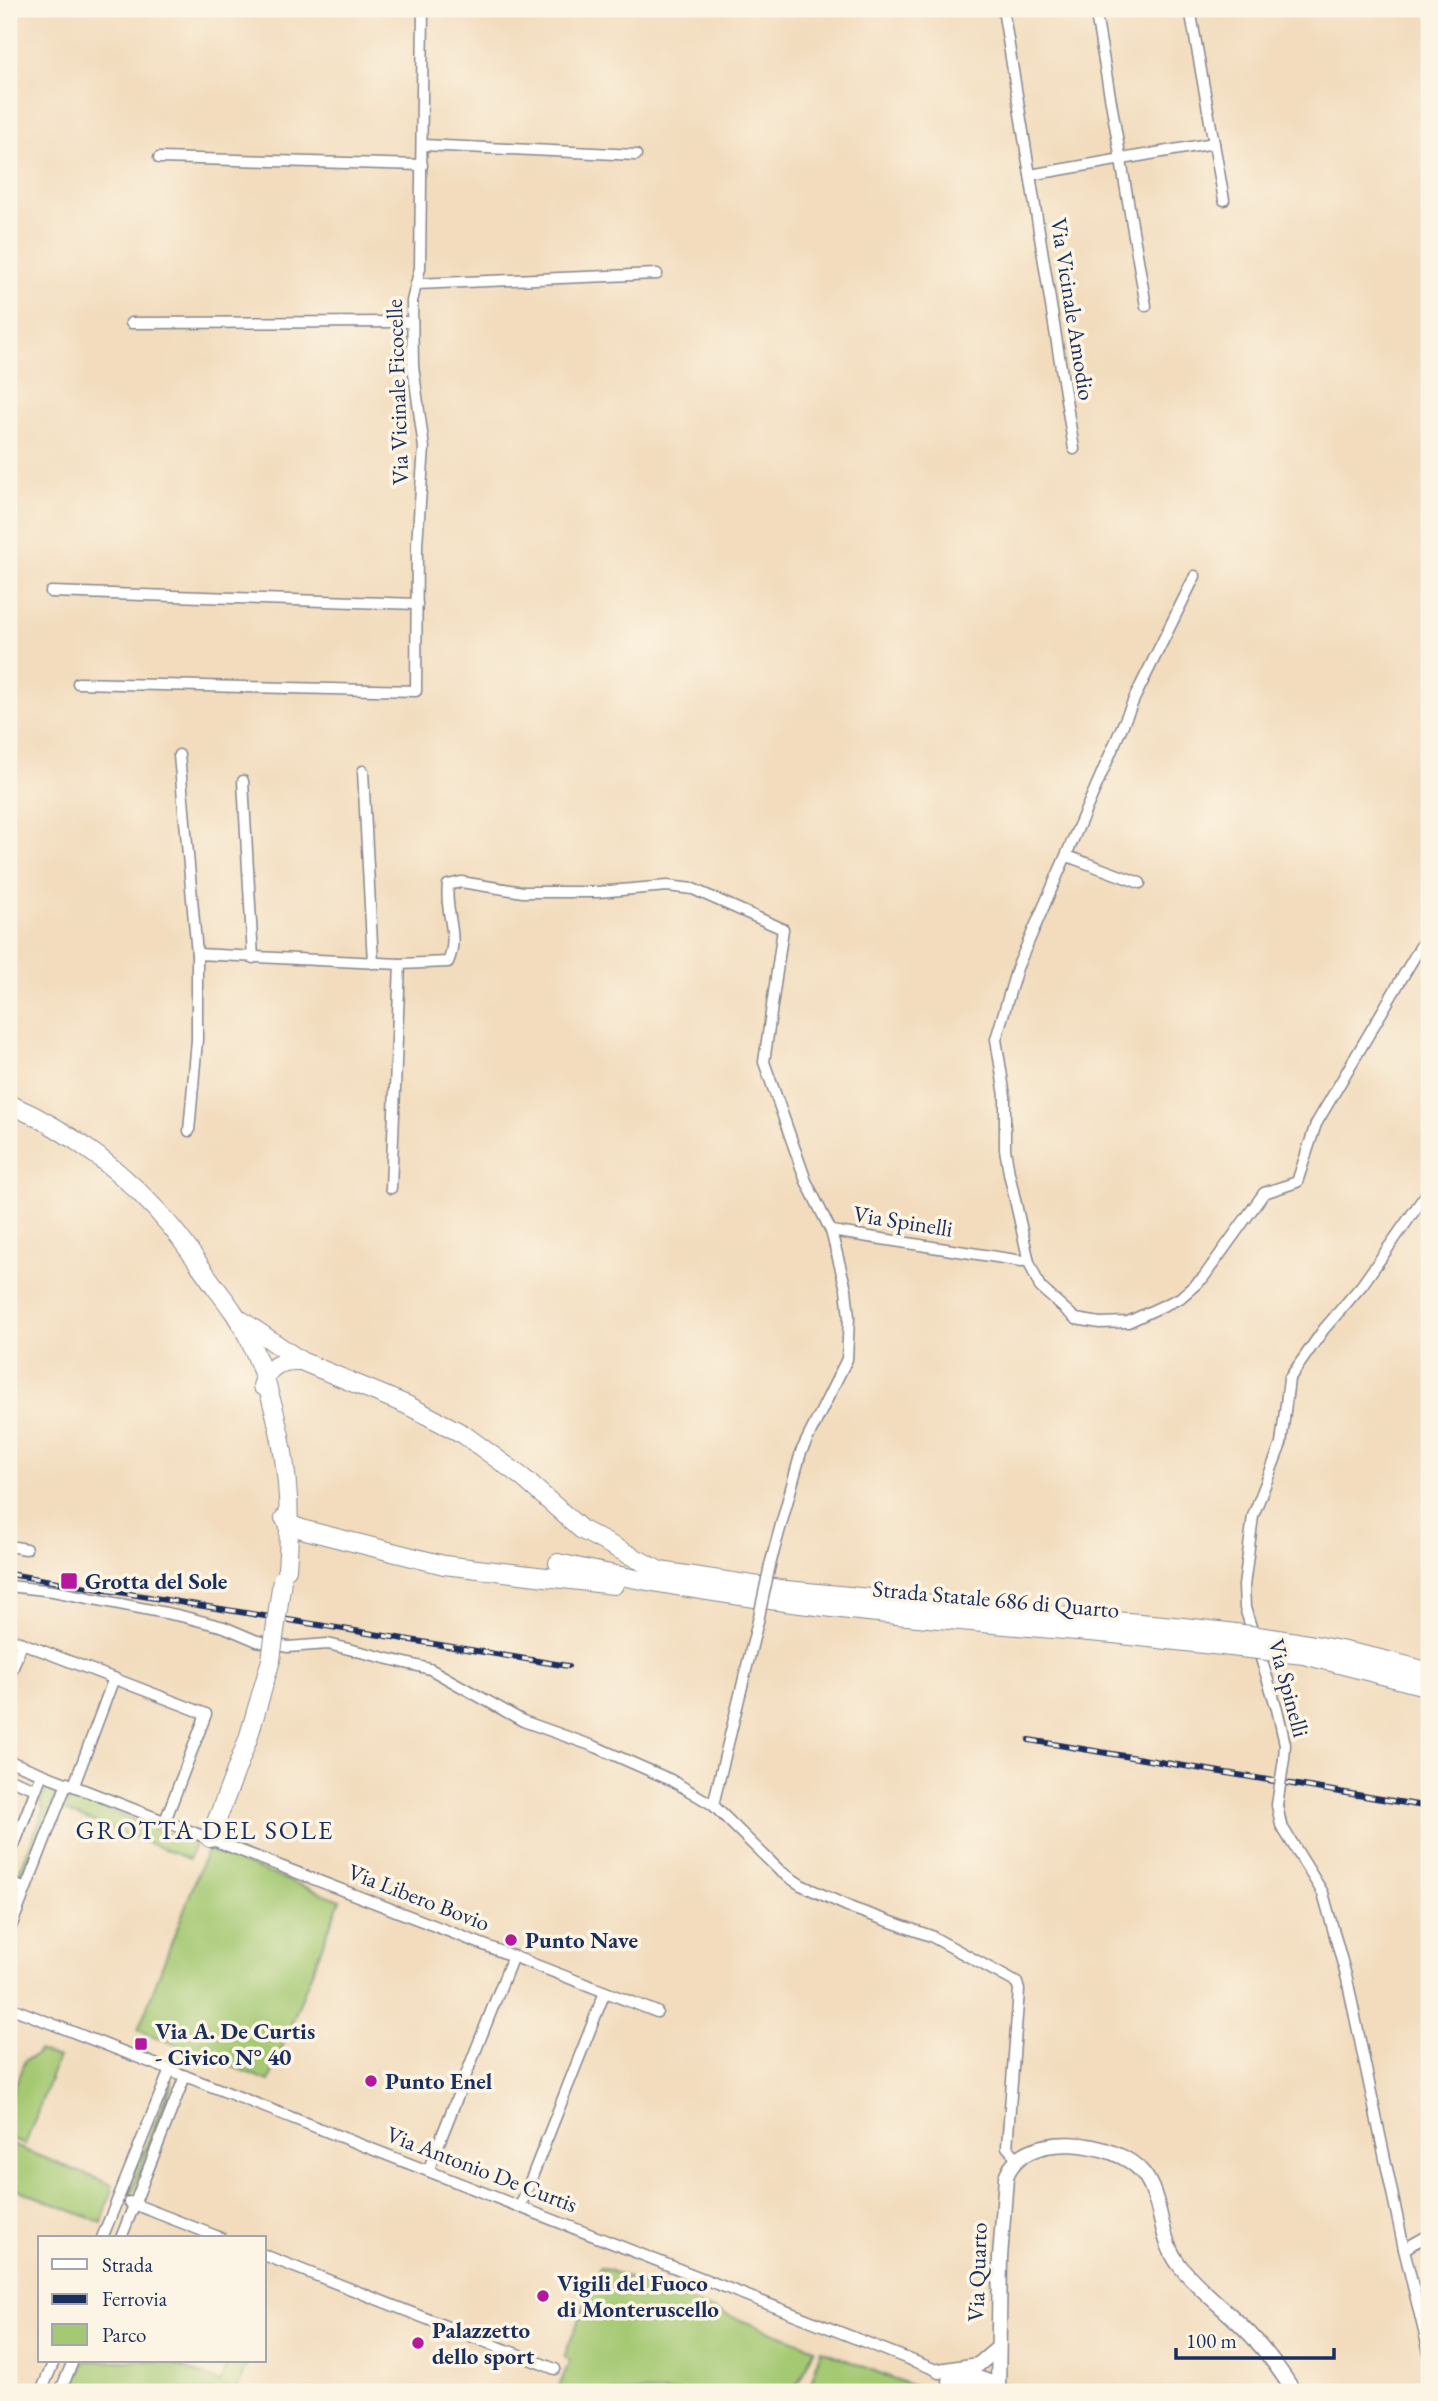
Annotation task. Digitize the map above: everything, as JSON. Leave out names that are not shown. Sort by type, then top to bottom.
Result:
[{"type":"highway","points":[[12,1106],[94,1154],[146,1199],[189,1248],[217,1289],[228,1300],[265,1378],[291,1525],[271,1660],[248,1739],[210,1838]]},
{"type":"highway","points":[[217,1289],[220,1304],[274,1429],[279,1509],[279,1568],[285,1574]]},
{"type":"highway","points":[[238,1318],[301,1361],[407,1405],[463,1434],[522,1477],[582,1530],[659,1577]]},
{"type":"highway","points":[[259,1397],[265,1378],[274,1366],[285,1361],[301,1361]]},
{"type":"highway","points":[[279,1509],[291,1525],[444,1565],[636,1588],[659,1577]]},
{"type":"highway","points":[[285,1574],[299,1545],[319,1534]]},
{"type":"highway","name":"Strada Statale 686 di Quarto","points":[[558,1563],[659,1577],[795,1605],[1294,1641],[1360,1653],[1429,1672]]},
{"type":"highway","name":"Strada Statale 686 di Quarto","points":[[1114,1628],[1304,1655],[1429,1687]]},
{"type":"street","name":"Via Vicinale Ficocelle","points":[[78,683],[416,691],[416,604],[424,448],[413,366],[412,322],[415,284],[420,268],[423,9]]},
{"type":"street","name":"Via Vicinale Amodio","points":[[1003,9],[1074,449]]},
{"type":"street","points":[[1095,9],[1146,306]]},
{"type":"street","points":[[1190,9],[1224,201]]},
{"type":"street","points":[[1030,175],[1214,143]]},
{"type":"street","points":[[423,145],[636,155]]},
{"type":"street","points":[[159,158],[422,165]]},
{"type":"street","points":[[415,284],[657,274]]},
{"type":"street","points":[[131,323],[412,322]]},
{"type":"street","points":[[1195,576],[1135,698],[1017,968],[996,1039],[1005,1096],[1005,1149],[1025,1261],[1045,1294],[1063,1310],[1083,1321],[1128,1322],[1151,1314],[1193,1288],[1265,1193],[1297,1182],[1316,1124],[1429,932]]},
{"type":"street","points":[[51,592],[416,604]]},
{"type":"street","points":[[179,755],[197,954],[197,1040],[189,1132]]},
{"type":"street","points":[[363,771],[373,963]]},
{"type":"street","points":[[243,781],[253,958]]},
{"type":"street","points":[[1067,856],[1140,883]]},
{"type":"street","points":[[197,954],[400,964],[448,962],[453,951],[454,926],[447,896],[448,886],[461,882],[523,892],[598,892],[667,886],[693,889],[783,929],[764,1062],[806,1181],[831,1231]]},
{"type":"street","points":[[391,1188],[400,964]]},
{"type":"street","name":"Via Spinelli","points":[[1429,1190],[1362,1285],[1324,1329],[1289,1379],[1281,1444],[1253,1516],[1244,1586],[1245,1608],[1277,1709],[1285,1744],[1277,1805],[1281,1825],[1323,1893],[1347,1979],[1404,2249],[1429,2352]]},
{"type":"street","name":"Via Spinelli","points":[[713,1805],[770,1565],[801,1452],[847,1359],[846,1289],[831,1231],[1025,1261]]},
{"type":"street","points":[[9,1546],[26,1549]]},
{"type":"street","points":[[9,1586],[52,1591],[181,1616],[224,1627],[257,1641],[288,1647],[328,1644],[430,1669],[523,1721],[636,1763],[713,1805],[780,1871],[801,1885],[854,1909],[931,1936],[1017,1983],[1019,1990],[1007,2147],[1017,2158],[1037,2147],[1068,2145],[1103,2151],[1137,2166],[1147,2179],[1161,2228],[1174,2258],[1258,2343],[1294,2392]]},
{"type":"street","points":[[9,1638],[206,1714],[165,1821]]},
{"type":"street","points":[[9,1678],[22,1643]]},
{"type":"street","points":[[9,1932],[114,1678]]},
{"type":"street","name":"Via Libero Bovio","points":[[9,1761],[657,2012]]},
{"type":"street","points":[[9,1858],[42,1774]]},
{"type":"street","points":[[9,1779],[36,1789]]},
{"type":"street","points":[[9,1882],[26,1889]]},
{"type":"street","points":[[428,2171],[513,1956]]},
{"type":"street","points":[[520,2207],[605,1992]]},
{"type":"street","name":"Via Antonio De Curtis","points":[[9,2007],[948,2374]]},
{"type":"street","points":[[103,2236],[170,2070]]},
{"type":"street","points":[[122,2236],[185,2076]]},
{"type":"street","name":"Via Quarto","points":[[998,2391],[1003,2194],[1008,2171],[1017,2158]]},
{"type":"street","points":[[120,2198],[216,2236]]},
{"type":"street","points":[[1404,2249],[1429,2235]]},
{"type":"street","points":[[266,2256],[555,2369]]},
{"type":"street","points":[[948,2374],[978,2365],[998,2347]]},
{"type":"street","points":[[41,2392],[54,2362]]},
{"type":"street","points":[[60,2392],[73,2362]]},
{"type":"street","points":[[948,2374],[975,2391],[998,2391]]},
{"type":"street","points":[[948,2374],[963,2392]]},
{"type":"green space","points":[[53,1787],[57,1791],[22,1882],[16,1880],[44,1810],[40,1802],[46,1788]]},
{"type":"green space","points":[[71,1796],[195,1844],[189,1859],[65,1811]]},
{"type":"green space","points":[[207,1850],[340,1900],[269,2081],[138,2030]]},
{"type":"green space","points":[[38,2051],[58,2058],[25,2145],[9,2138],[9,2102],[25,2060],[36,2055]]},
{"type":"green space","points":[[173,2082],[132,2195],[127,2197],[168,2089]]},
{"type":"green space","points":[[9,2144],[113,2185],[102,2223],[9,2186]]},
{"type":"green space","points":[[600,2267],[815,2348],[794,2392],[557,2392],[570,2360],[564,2357]]},
{"type":"green space","points":[[821,2350],[928,2392],[827,2392],[810,2387]]},
{"type":"green space","points":[[85,2362],[169,2362],[220,2382],[229,2362],[248,2362],[236,2392],[72,2392]]},
{"type":"railway","points":[[9,1574],[568,1666]]},
{"type":"railway","points":[[1029,1740],[1429,1807]]},
{"type":"place","name":"Grotta del Sole","points":[[69,1581]]},
{"type":"place","name":"Punto Nave","points":[[511,1940]]},
{"type":"place","name":"Via A. De Curtis - Civico N° 40","points":[[141,2044]]},
{"type":"place","name":"Punto Enel","points":[[371,2081]]},
{"type":"place","name":"Vigili del Fuoco di Monteruscello","points":[[543,2296]]},
{"type":"place","name":"Palazzetto dello sport","points":[[418,2343]]},
{"type":"district","name":"GROTTA DEL SOLE","points":[[205,1830]]}]
